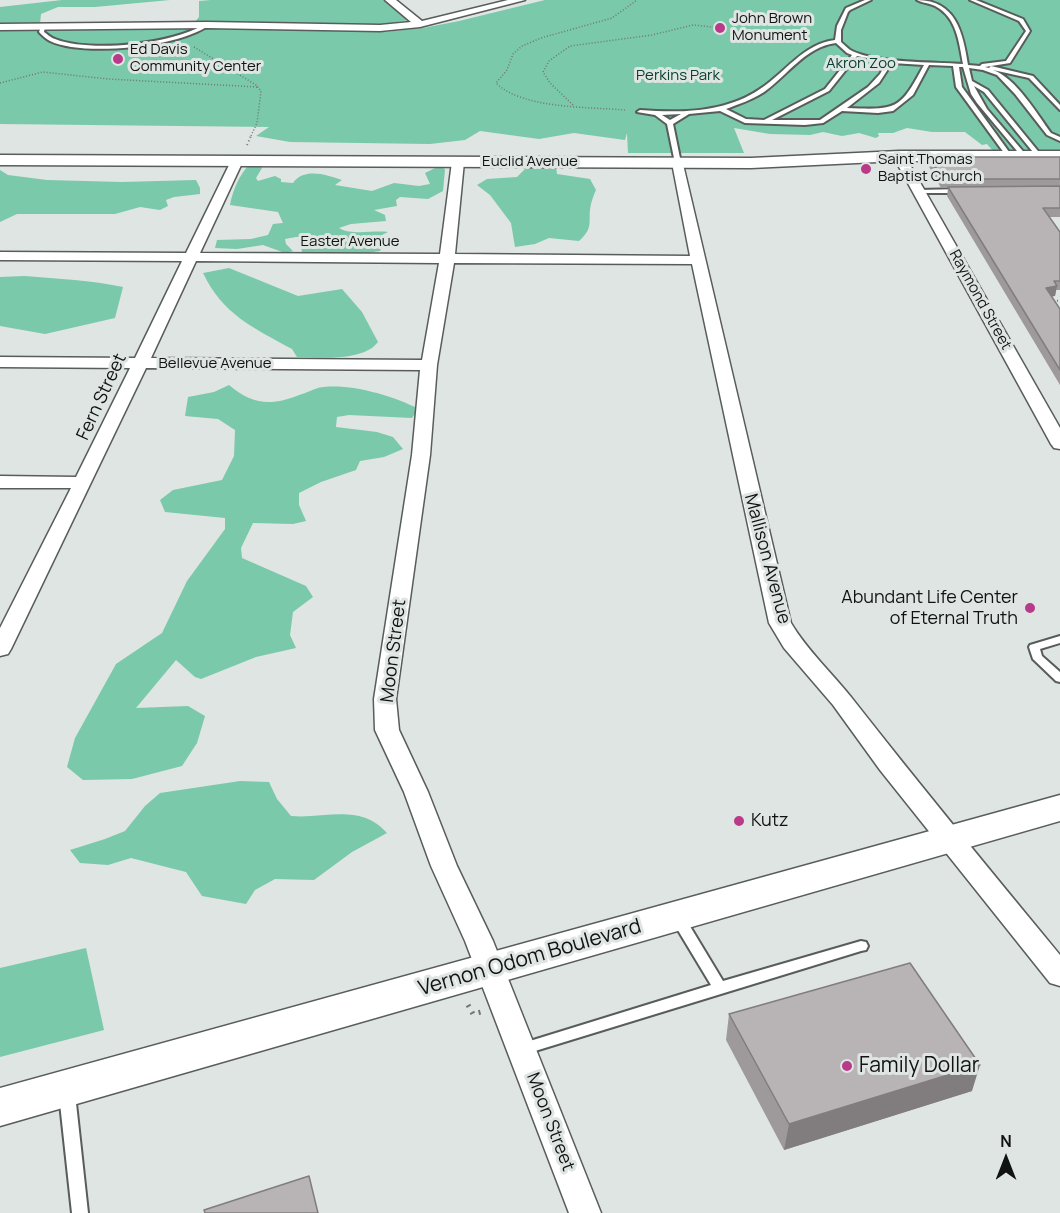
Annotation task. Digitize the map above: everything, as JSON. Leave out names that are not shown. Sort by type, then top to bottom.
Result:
[{"type":"main road","name":"Vernon Odom Boulevard","points":[[0,1107],[1060,808]]},
{"type":"street","points":[[390,0],[420,24]]},
{"type":"street","points":[[0,27],[207,25],[353,29],[420,24],[520,0]]},
{"type":"street","name":"Euclid Avenue","points":[[0,160],[678,163],[785,162],[899,156],[1060,156]]},
{"type":"street","name":"Raymond Street","points":[[899,156],[1060,444]]},
{"type":"street","name":"Fern Street","points":[[0,649],[83,483],[237,161]]},
{"type":"street","name":"Moon Street","points":[[458,162],[447,258],[429,365],[421,455],[385,699],[387,730],[416,792],[444,866],[491,969],[585,1213]]},
{"type":"street","name":"Mallison Avenue","points":[[678,163],[758,536],[780,622],[792,643],[841,700],[889,764],[1060,975]]},
{"type":"street","name":"Easter Avenue","points":[[0,256],[699,260]]},
{"type":"street","name":"Bellevue Avenue","points":[[0,362],[429,365]]},
{"type":"street","points":[[0,482],[83,483]]},
{"type":"lane","points":[[869,0],[848,9],[838,36],[838,41],[845,50],[855,55],[966,67],[1000,75],[1049,134],[1060,139]]},
{"type":"lane","points":[[919,0],[944,10],[952,19],[961,34],[966,67],[974,93],[1024,156]]},
{"type":"lane","points":[[966,67],[1008,62],[1028,31],[1021,20],[972,0]]},
{"type":"lane","points":[[43,26],[41,32],[43,36],[52,40],[85,45],[141,44],[177,39],[202,31],[207,25]]},
{"type":"lane","points":[[640,112],[721,109],[767,88],[812,47],[827,41],[838,41]]},
{"type":"lane","points":[[764,123],[827,90],[855,55]]},
{"type":"lane","points":[[721,109],[745,121],[821,122],[864,94],[881,76],[890,60]]},
{"type":"lane","points":[[841,109],[878,111],[892,109],[911,94],[927,64]]},
{"type":"lane","points":[[956,66],[959,87],[1024,156]]},
{"type":"lane","points":[[985,66],[1031,77],[1060,108]]},
{"type":"lane","points":[[970,82],[986,91],[1024,156]]},
{"type":"lane","points":[[670,123],[688,112]]},
{"type":"lane","points":[[656,113],[670,123],[678,163]]},
{"type":"lane","points":[[919,192],[967,191]]},
{"type":"lane","points":[[1060,639],[1034,646],[1037,657],[1060,678]]},
{"type":"lane","points":[[676,917],[720,988]]},
{"type":"lane","points":[[522,1049],[861,946]]},
{"type":"lane","points":[[66,1088],[80,1213]]},
{"type":"path","points":[[637,0],[612,18],[541,38],[522,46],[513,54],[507,70],[496,83],[503,92],[514,97],[640,112]]},
{"type":"path","points":[[573,105],[550,83],[543,72],[549,61],[566,48],[586,42],[652,35],[693,25],[713,27]]},
{"type":"path","points":[[177,39],[199,49],[261,91],[257,123],[237,161]]},
{"type":"path","points":[[0,83],[43,72],[96,78],[258,87]]},
{"type":"path","points":[[1044,299],[1060,301]]},
{"type":"green space","points":[[62,0],[170,0],[95,7],[58,7],[41,14],[40,24],[0,25],[0,7]]},
{"type":"green space","points":[[386,0],[409,20],[378,25],[195,22],[199,17],[199,1]]},
{"type":"green space","name":"Perkins Park","points":[[545,0],[1060,0],[1060,152],[993,151],[987,144],[982,145],[965,132],[932,132],[907,128],[893,133],[878,133],[879,136],[876,138],[859,133],[842,136],[823,132],[810,135],[770,134],[734,128],[744,153],[628,153],[627,133],[625,140],[574,133],[539,139],[480,131],[465,140],[430,144],[290,142],[256,136],[269,127],[0,124],[0,27],[7,30],[274,28],[385,32],[459,21]]},
{"type":"green space","points":[[250,164],[261,164],[262,168],[256,178],[258,181],[275,176],[281,179],[281,182],[293,183],[303,175],[316,174],[342,180],[335,185],[372,191],[394,183],[419,186],[430,184],[425,173],[439,166],[445,169],[443,191],[428,199],[400,197],[396,200],[397,206],[374,210],[385,215],[386,221],[351,224],[339,228],[356,232],[388,232],[380,236],[358,240],[382,247],[380,251],[361,254],[302,252],[301,247],[316,241],[313,237],[285,239],[286,244],[293,251],[285,253],[263,245],[237,249],[215,248],[217,240],[251,239],[268,235],[273,224],[283,223],[278,212],[230,205],[237,183]]},
{"type":"green space","points":[[556,166],[557,174],[590,179],[596,190],[591,204],[590,224],[587,232],[579,241],[549,238],[535,244],[515,247],[511,223],[490,195],[477,185],[487,179],[517,177],[527,167]]},
{"type":"green space","points":[[0,170],[8,175],[47,180],[122,182],[196,180],[200,194],[166,200],[168,206],[160,210],[140,207],[115,214],[17,214],[0,222]]},
{"type":"green space","points":[[229,268],[298,296],[342,289],[362,312],[378,342],[362,353],[352,356],[297,357],[292,349],[252,327],[220,300],[203,273]]},
{"type":"green space","points":[[25,276],[87,281],[123,287],[115,318],[45,334],[0,326],[0,277]]},
{"type":"green space","points":[[229,385],[247,397],[264,402],[281,401],[321,387],[347,387],[385,396],[419,409],[412,418],[349,415],[337,417],[336,427],[377,432],[393,437],[403,449],[384,457],[360,461],[356,470],[321,482],[299,493],[299,505],[306,521],[293,524],[253,523],[241,548],[242,558],[306,586],[313,597],[293,612],[290,635],[296,648],[256,657],[201,679],[195,677],[176,660],[136,708],[188,706],[205,716],[197,743],[182,766],[132,779],[83,780],[67,767],[75,738],[116,664],[162,633],[187,581],[225,529],[225,518],[165,512],[160,500],[173,490],[222,480],[234,456],[235,430],[218,419],[185,416],[188,397],[214,392]]},
{"type":"green space","points":[[240,781],[269,782],[277,799],[291,816],[354,815],[377,824],[387,833],[352,852],[314,880],[275,879],[255,890],[246,904],[202,896],[186,872],[131,858],[108,865],[80,863],[70,850],[125,831],[145,806],[160,793]]},
{"type":"green space","points":[[86,948],[104,1030],[0,1057],[0,968]]},
{"type":"building","points":[[929,157],[1060,157],[1060,179],[943,179]]},
{"type":"building","points":[[1060,186],[1060,208],[1043,208],[1060,232],[1060,281],[1054,281],[1057,286],[1046,288],[1060,309],[1060,370],[948,187]]},
{"type":"building","name":"Family Dollar","points":[[910,963],[980,1065],[789,1124],[729,1014]]},
{"type":"building","points":[[309,1176],[318,1213],[205,1213],[204,1210]]},
{"type":"place","name":"John Brown Monument","points":[[720,28]]},
{"type":"place","name":"Ed Davis Community Center","points":[[118,59]]},
{"type":"place","name":"Saint Thomas Baptist Church","points":[[866,169]]},
{"type":"place","name":"Abundant Life Center of Eternal Truth","points":[[1030,608]]},
{"type":"place","name":"Kutz","points":[[739,821]]},
{"type":"place","name":"Family Dollar","points":[[847,1066]]},
{"type":"park label","name":"Akron Zoo","points":[[861,64]]}]
